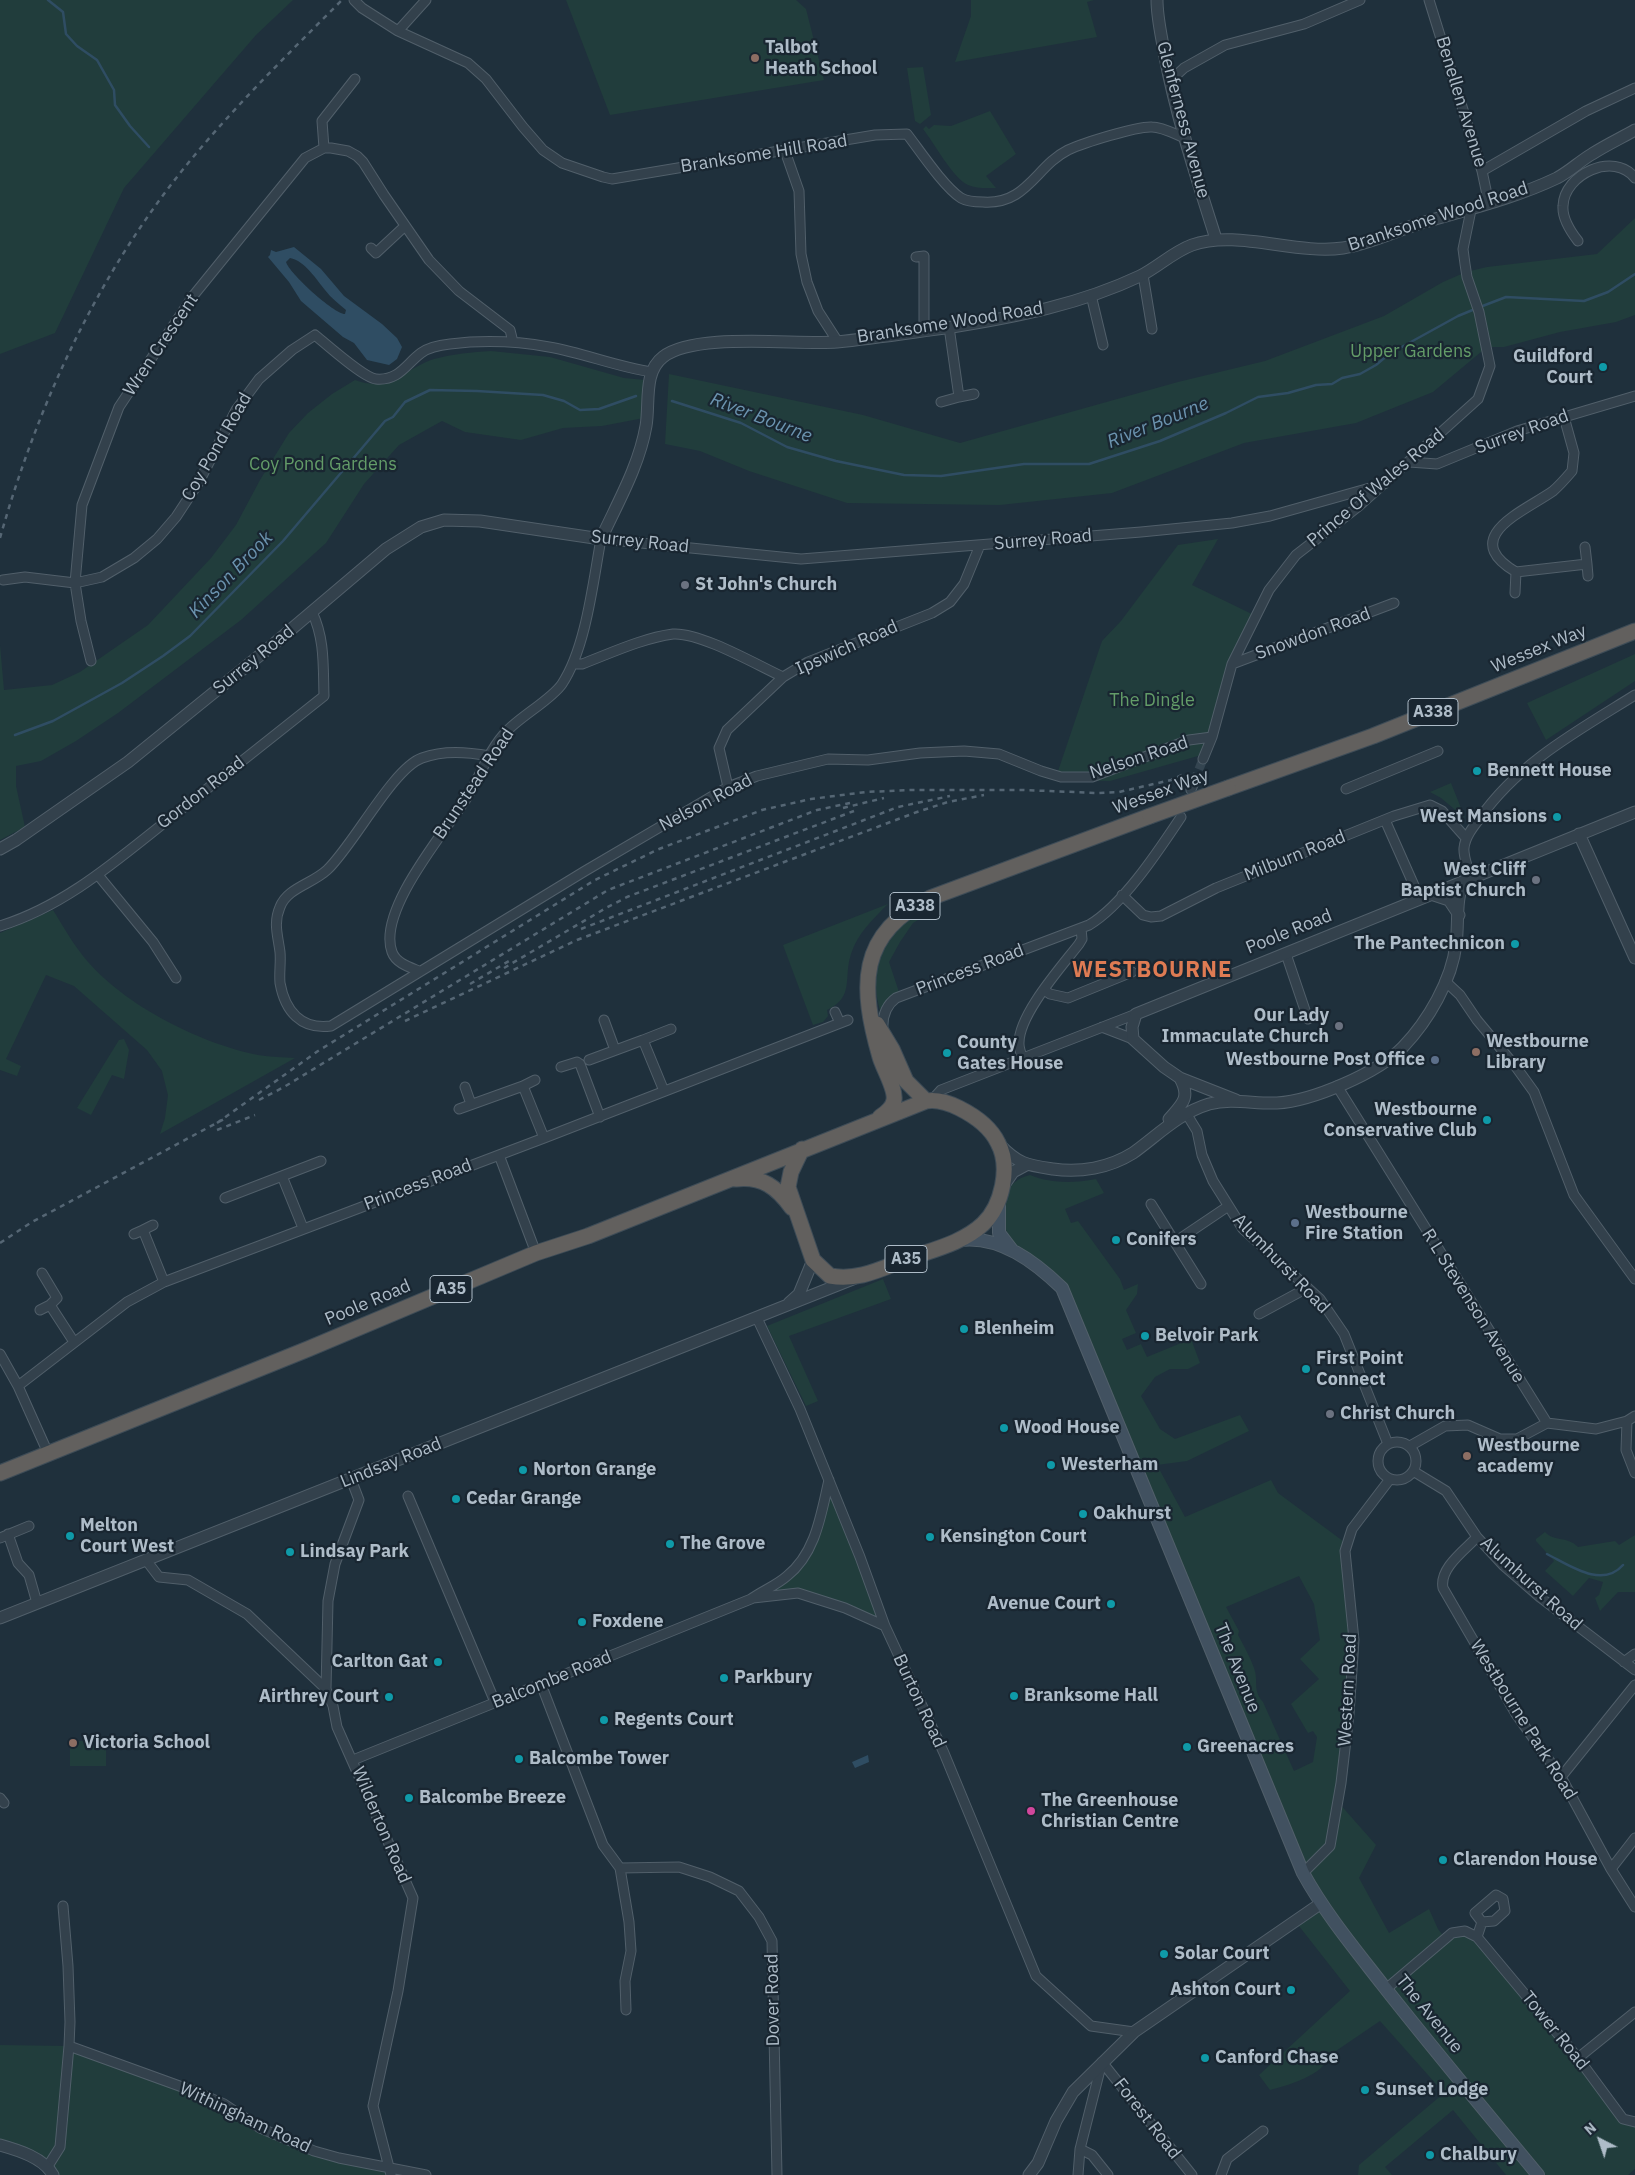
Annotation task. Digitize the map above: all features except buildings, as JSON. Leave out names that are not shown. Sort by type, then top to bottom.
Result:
[{"type":"highway","name":"Wessex Way","points":[[929,1101],[906,1081],[883,1034],[871,1015],[867,990],[871,959],[880,938],[905,912],[930,898],[964,884],[1373,736],[1635,631]]},
{"type":"highway","name":"A338","points":[[871,1015],[880,1058],[894,1100],[887,1112],[872,1121]]},
{"type":"highway","name":"A35","points":[[929,1101],[951,1104],[986,1125],[999,1144],[1004,1164],[1000,1194],[984,1223],[957,1240],[855,1278],[830,1276],[814,1260],[788,1187],[789,1179],[802,1150],[872,1121],[929,1101]]},
{"type":"highway","name":"Poole Road","points":[[7,1471],[290,1356],[536,1253],[588,1236],[802,1150]]},
{"type":"highway","name":"Poole Road","points":[[722,1181],[747,1178],[760,1180],[772,1185],[786,1199],[797,1215]]},
{"type":"main road","name":"The Avenue","points":[[1000,1194],[999,1233],[1014,1252]]},
{"type":"main road","name":"The Avenue","points":[[957,1240],[983,1239],[1014,1252],[1043,1269],[1062,1288],[1303,1873],[1320,1904],[1538,2175]]},
{"type":"street","name":"Branksome Hill Road","points":[[354,0],[362,8],[398,30],[468,63],[486,79],[543,150],[562,163],[612,180],[875,135],[907,134],[956,194],[967,201],[1002,201],[1030,185],[1058,156],[1068,150],[1108,136],[1153,127],[1185,138]]},
{"type":"street","points":[[398,30],[426,0]]},
{"type":"street","name":"Glenferness Avenue","points":[[1157,0],[1157,15],[1170,80],[1185,138],[1216,239]]},
{"type":"street","points":[[1170,80],[1184,68],[1225,45],[1304,24],[1360,0]]},
{"type":"street","name":"Benellen Avenue","points":[[1429,0],[1482,171],[1489,204]]},
{"type":"street","points":[[354,80],[322,122],[324,148],[338,148],[357,156],[363,162],[430,260],[449,281],[510,330],[513,342]]},
{"type":"street","points":[[1482,171],[1586,111],[1635,88]]},
{"type":"street","name":"Branksome Wood Road","points":[[652,372],[657,362],[664,356],[697,344],[838,342],[949,327],[1030,313],[1091,295],[1143,275],[1159,262],[1191,245],[1216,239],[1324,249],[1341,248],[1471,210],[1559,177],[1593,153],[1635,130]]},
{"type":"street","name":"Wren Crescent","points":[[91,661],[81,621],[75,583],[82,506],[119,407],[193,296],[299,162],[324,148]]},
{"type":"street","points":[[785,151],[799,191],[801,254],[807,282],[818,312],[838,342]]},
{"type":"street","points":[[1578,241],[1566,221],[1562,207],[1574,183],[1592,170],[1609,165],[1626,169],[1635,178]]},
{"type":"street","name":"Prince Of Wales Road","points":[[1203,758],[1212,737],[1232,664],[1269,590],[1296,555],[1359,506],[1478,398],[1490,366],[1479,312],[1467,278],[1463,249],[1471,210]]},
{"type":"street","points":[[376,253],[405,226]]},
{"type":"street","points":[[923,256],[924,330]]},
{"type":"street","points":[[1143,275],[1152,329]]},
{"type":"street","points":[[1091,295],[1102,345]]},
{"type":"street","points":[[949,327],[959,397]]},
{"type":"street","name":"Coy Pond Road","points":[[3,580],[25,577],[75,583],[102,577],[134,558],[157,539],[176,517],[198,482],[236,410],[259,379],[292,350],[314,335],[363,373],[375,379],[391,377],[406,370],[420,354],[435,347],[466,342],[513,342],[550,347],[624,367],[652,372]]},
{"type":"street","points":[[601,539],[637,460],[646,425],[652,372]]},
{"type":"street","points":[[941,402],[974,394]]},
{"type":"street","name":"Surrey Road","points":[[1409,462],[1436,464],[1517,431],[1635,396]]},
{"type":"street","points":[[1564,417],[1574,453],[1572,471],[1554,490],[1504,523],[1494,537],[1494,547],[1498,557],[1516,572],[1587,564]]},
{"type":"street","name":"Surrey Road","points":[[0,849],[16,840],[128,762],[386,549],[421,527],[444,520],[499,523],[601,539],[801,559],[1232,523],[1270,516],[1384,484]]},
{"type":"street","name":"Brunstead Road","points":[[419,971],[403,965],[392,953],[390,934],[394,914],[421,862],[466,798],[506,731],[561,686],[574,664],[587,614],[601,539]]},
{"type":"street","name":"Ipswich Road","points":[[728,787],[720,748],[726,730],[783,677],[808,662],[932,613],[950,602],[964,584],[980,545]]},
{"type":"street","points":[[1585,547],[1588,576]]},
{"type":"street","points":[[1515,593],[1516,572]]},
{"type":"street","name":"Snowdon Road","points":[[1232,664],[1394,604]]},
{"type":"street","name":"Gordon Road","points":[[0,926],[24,919],[50,906],[98,875],[324,696],[323,643],[312,612]]},
{"type":"street","points":[[574,664],[582,664],[648,640],[675,634],[702,639],[783,677]]},
{"type":"street","points":[[999,1144],[1011,1157],[1026,1165],[1061,1170],[1094,1168],[1132,1153],[1157,1132],[1186,1113],[1213,1103],[1236,1100],[1278,1103],[1301,1099],[1337,1086],[1377,1068],[1402,1048],[1420,1025],[1445,982],[1456,946],[1459,915],[1458,893],[1467,879],[1464,850],[1466,838],[1493,799],[1516,775],[1540,757],[1635,695]]},
{"type":"street","name":"Nelson Road","points":[[490,756],[465,751],[421,758],[400,774],[349,846],[326,871],[292,892],[280,906],[275,923],[280,953],[280,982],[286,1003],[302,1022],[317,1028],[331,1026],[419,971],[728,787],[757,776],[828,759],[868,760],[920,753],[964,751],[999,754],[1061,777],[1092,776],[1189,740],[1212,737]]},
{"type":"street","points":[[1346,789],[1438,751]]},
{"type":"street","name":"Milburn Road","points":[[1122,895],[1144,915],[1151,917],[1161,916],[1216,888],[1415,808],[1430,805],[1442,810],[1466,838]]},
{"type":"street","name":"Poole Road","points":[[929,1101],[941,1090],[1286,954],[1635,812]]},
{"type":"street","points":[[1022,1059],[1018,1045],[1020,1034],[1030,1011],[1080,944],[1082,939],[1081,928],[1089,925],[1106,913],[1144,870],[1181,817]]},
{"type":"street","points":[[1385,820],[1420,899]]},
{"type":"street","points":[[1579,834],[1635,958]]},
{"type":"street","points":[[98,875],[153,942],[176,978]]},
{"type":"street","points":[[1431,894],[1449,900],[1459,915]]},
{"type":"street","name":"Princess Road","points":[[883,1034],[882,1021],[887,1008],[896,998],[1081,928]]},
{"type":"street","points":[[1286,954],[1308,1019]]},
{"type":"street","points":[[1044,990],[1056,996],[1068,998],[1132,972]]},
{"type":"street","points":[[1445,982],[1460,995],[1477,1020],[1534,1092],[1550,1129],[1574,1195],[1635,1279]]},
{"type":"street","name":"Princess Road","points":[[18,1386],[127,1302],[164,1282],[600,1117],[844,1021],[836,1012]]},
{"type":"street","points":[[1133,1039],[1132,1027],[1136,1014]]},
{"type":"street","points":[[604,1020],[615,1050]]},
{"type":"street","points":[[1102,1027],[1133,1039],[1180,1078],[1236,1100]]},
{"type":"street","points":[[590,1060],[671,1029]]},
{"type":"street","points":[[644,1040],[664,1092]]},
{"type":"street","points":[[561,1067],[577,1062],[580,1064],[600,1117]]},
{"type":"street","points":[[1157,1132],[1182,1105],[1186,1091],[1180,1078]]},
{"type":"street","points":[[459,1109],[536,1080]]},
{"type":"street","points":[[524,1086],[544,1138]]},
{"type":"street","name":"R L Stevenson Avenue","points":[[1337,1086],[1547,1424]]},
{"type":"street","points":[[465,1087],[471,1104]]},
{"type":"street","name":"Alumhurst Road","points":[[1186,1113],[1197,1131],[1208,1170],[1227,1207],[1242,1229],[1320,1299],[1344,1334],[1388,1444]]},
{"type":"street","points":[[499,1155],[536,1253]]},
{"type":"street","points":[[225,1198],[321,1161]]},
{"type":"street","points":[[1000,1194],[1007,1178],[1013,1172],[1026,1165]]},
{"type":"street","points":[[282,1176],[303,1228]]},
{"type":"street","points":[[1151,1204],[1201,1284]]},
{"type":"street","points":[[1174,1242],[1227,1207]]},
{"type":"street","points":[[153,1225],[139,1232],[164,1282]]},
{"type":"street","name":"Lindsay Road","points":[[781,1308],[799,1294],[814,1260]]},
{"type":"street","points":[[40,1310],[50,1305],[57,1298],[42,1273]]},
{"type":"street","name":"Lindsay Road","points":[[0,1618],[855,1278]]},
{"type":"street","points":[[1259,1314],[1307,1288]]},
{"type":"street","points":[[50,1305],[74,1342]]},
{"type":"street","name":"Burton Road","points":[[757,1318],[800,1409],[885,1626],[944,1753],[1036,1976],[1091,2026],[1134,2032]]},
{"type":"street","points":[[0,1354],[18,1386],[33,1421],[40,1456]]},
{"type":"street","points":[[1410,1446],[1445,1426],[1468,1425],[1500,1439],[1517,1439],[1547,1424],[1596,1429],[1631,1418],[1626,1450],[1635,1472]]},
{"type":"street","points":[[1400,1442],[1410,1446],[1416,1461],[1413,1471],[1403,1479],[1390,1478],[1381,1471],[1378,1459],[1383,1447],[1388,1444],[1400,1442]]},
{"type":"street","name":"Alumhurst Road","points":[[1413,1471],[1446,1491],[1477,1537],[1503,1565],[1541,1598],[1635,1670]]},
{"type":"street","name":"Western Road","points":[[1303,1873],[1330,1846],[1341,1783],[1350,1714],[1354,1640],[1345,1551],[1352,1529],[1390,1478]]},
{"type":"street","name":"Wilderton Road","points":[[351,1479],[358,1500],[335,1564],[328,1601],[326,1689],[338,1727],[413,1898],[398,1991],[373,2106],[389,2171]]},
{"type":"street","name":"Balcombe Road","points":[[353,1760],[750,1599],[788,1576],[809,1551],[829,1480]]},
{"type":"street","points":[[408,1496],[495,1702]]},
{"type":"street","points":[[30,1526],[4,1536],[18,1563],[29,1575],[37,1603]]},
{"type":"street","name":"Westbourne Park Road","points":[[1477,1537],[1449,1567],[1443,1578],[1443,1588],[1516,1714],[1561,1777],[1611,1869],[1635,1907]]},
{"type":"street","points":[[146,1560],[159,1577],[188,1580],[247,1614],[282,1645],[326,1689]]},
{"type":"street","name":"Balcombe Road","points":[[750,1599],[798,1593],[845,1608],[885,1626]]},
{"type":"street","points":[[1624,1662],[1635,1654]]},
{"type":"street","points":[[541,1684],[603,1845],[620,1868],[629,1922],[631,1951],[625,1981],[626,2010]]},
{"type":"street","points":[[1561,1777],[1635,1685]]},
{"type":"street","points":[[1611,1869],[1635,1838]]},
{"type":"street","name":"Dover Road","points":[[620,1868],[679,1867],[710,1877],[739,1890],[759,1917],[772,1941],[776,2175]]},
{"type":"street","points":[[1029,2175],[1038,2163],[1056,2120],[1073,2092],[1134,2032],[1320,1904]]},
{"type":"street","points":[[0,2145],[11,2148],[50,2170],[60,2147],[69,2046],[70,2003],[63,1906]]},
{"type":"street","points":[[1386,1988],[1452,1934],[1465,1931],[1477,1937],[1482,1922]]},
{"type":"street","name":"Tower Road","points":[[1477,1937],[1578,2058],[1623,2119],[1635,2122]]},
{"type":"street","points":[[1578,2058],[1635,2012]]},
{"type":"street","name":"Withingham Road","points":[[69,2046],[224,2104],[260,2128],[314,2151],[389,2171],[426,2175]]},
{"type":"street","points":[[1078,2175],[1080,2149],[1102,2062]]},
{"type":"street","name":"Forest Road","points":[[1102,2062],[1192,2175]]},
{"type":"street","points":[[1221,2175],[1227,2160],[1264,2131]]},
{"type":"street","points":[[1080,2149],[1092,2155],[1108,2175]]},
{"type":"green space","points":[[0,0],[293,0],[256,35],[124,188],[55,333],[0,354]]},
{"type":"green space","name":"Talbot Heath School","points":[[566,0],[796,0],[806,9],[824,80],[610,115]]},
{"type":"green space","points":[[971,0],[1094,0],[1087,2],[1097,37],[955,62],[971,16]]},
{"type":"green space","points":[[923,67],[931,115],[920,124],[915,121],[907,68]]},
{"type":"green space","points":[[990,111],[1016,154],[986,176],[996,188],[975,187],[968,185],[956,175],[923,129],[926,126],[929,129],[934,125],[951,126]]},
{"type":"green space","name":"Upper Gardens","points":[[1635,218],[1635,315],[1616,322],[1560,332],[1504,347],[1487,347],[1433,392],[1356,423],[1244,443],[1112,493],[1000,505],[847,503],[749,471],[700,451],[665,444],[669,374],[863,415],[960,443],[1178,382],[1265,361],[1384,316],[1443,282],[1466,272],[1487,267],[1597,254]]},
{"type":"green space","name":"Coy Pond Gardens","points":[[491,351],[550,357],[624,378],[645,380],[644,418],[602,426],[563,428],[521,440],[465,432],[442,421],[399,445],[364,484],[326,543],[241,620],[118,713],[76,741],[41,761],[16,766],[16,786],[25,827],[0,840],[0,645],[4,690],[52,685],[80,672],[148,625],[211,558],[236,525],[260,480],[289,433],[308,413],[332,394],[355,380],[378,384],[396,378],[434,359]]},
{"type":"green space","name":"The Dingle","points":[[1218,539],[1192,585],[1256,616],[1232,664],[1205,754],[1110,781],[1055,780],[1102,641],[1121,621],[1178,545]]},
{"type":"green space","points":[[1635,654],[1635,681],[1546,740],[1527,703]]},
{"type":"green space","points":[[1451,783],[1465,818],[1441,798],[1430,792]]},
{"type":"green space","points":[[937,900],[938,908],[913,923],[889,962],[899,992],[881,1013],[876,993],[876,973],[885,944],[900,924]]},
{"type":"green space","points":[[888,904],[857,940],[851,954],[845,993],[836,1005],[827,1010],[828,1016],[823,1022],[813,1025],[783,945]]},
{"type":"green space","points":[[53,910],[76,947],[96,970],[115,988],[160,1018],[210,1041],[235,1049],[258,1055],[295,1058],[160,1134],[165,1118],[168,1095],[162,1071],[147,1050],[74,986],[46,975],[6,1059],[21,1066],[17,1076],[0,1070],[0,933]]},
{"type":"green space","points":[[124,1039],[129,1050],[124,1079],[112,1075],[91,1115],[77,1108],[119,1040]]},
{"type":"green space","points":[[1030,1175],[1046,1180],[1063,1182],[1096,1179],[1104,1193],[1065,1209],[1071,1223],[1078,1221],[1120,1279],[1124,1290],[1138,1284],[1137,1294],[1126,1310],[1136,1333],[1122,1339],[1127,1350],[1141,1344],[1147,1357],[1191,1339],[1200,1363],[1188,1369],[1170,1369],[1155,1377],[1141,1396],[1160,1429],[1175,1439],[1240,1415],[1249,1431],[1187,1461],[1157,1465],[1185,1517],[1271,1480],[1278,1493],[1347,1544],[1354,1640],[1338,1802],[1376,1845],[1359,1878],[1389,1933],[1429,1909],[1438,1929],[1445,1938],[1452,1933],[1477,1937],[1623,2119],[1635,2122],[1635,2169],[1628,2175],[1506,2175],[1453,2110],[1385,2167],[1392,2175],[1358,2175],[1359,2165],[1444,2093],[1380,2021],[1330,2055],[1320,2069],[1313,2074],[1270,2090],[1259,2075],[1350,1991],[1295,1921],[1320,1904],[1062,1288],[1029,1260],[1009,1236],[1002,1210],[1005,1196],[1012,1185]],"holes":[[[1299,1576],[1314,1604],[1320,1640],[1300,1659],[1319,1679],[1291,1704],[1308,1733],[1313,1731],[1317,1737],[1313,1762],[1294,1771],[1258,1693],[1254,1668],[1238,1635],[1239,1631],[1226,1607]]]},
{"type":"green space","points":[[883,1279],[891,1299],[789,1336],[818,1401],[806,1406],[767,1326]]},
{"type":"green space","points":[[829,1480],[885,1626],[798,1593],[753,1597],[788,1576],[809,1551]]},
{"type":"green space","points":[[1545,1532],[1553,1537],[1570,1541],[1578,1547],[1615,1541],[1619,1545],[1635,1535],[1635,1592],[1618,1592],[1600,1611],[1595,1598],[1599,1595],[1603,1582],[1589,1578],[1573,1596],[1545,1571],[1554,1561],[1536,1539]]},
{"type":"green space","points":[[70,1741],[106,1741],[106,1766],[70,1766]]},
{"type":"green space","points":[[0,2045],[69,2046],[196,2092],[260,2128],[314,2151],[426,2175],[53,2175],[48,2165],[0,2145]]},
{"type":"water","points":[[294,247],[321,269],[344,296],[382,324],[397,338],[402,347],[397,359],[389,365],[367,360],[354,343],[343,337],[301,301],[289,282],[268,257],[271,250],[276,252]],"holes":[[[290,258],[301,263],[330,296],[346,310],[345,314],[322,300],[295,275],[286,262]]]},
{"type":"water","points":[[868,1755],[869,1762],[855,1768],[852,1762]]},
{"type":"waterway","name":"River Bourne","points":[[48,0],[63,12],[66,34],[77,46],[97,60],[114,90],[115,105],[130,126],[149,147]]},
{"type":"waterway","name":"River Bourne","points":[[1480,307],[1506,297],[1584,301],[1608,292],[1635,274]]},
{"type":"waterway","name":"River Bourne","points":[[672,401],[741,423],[787,447],[836,461],[904,475],[941,476],[1024,464],[1089,464],[1160,441],[1258,397],[1288,393],[1316,385],[1332,384],[1342,378],[1360,374],[1376,365],[1389,354],[1458,316],[1475,309]]},
{"type":"waterway","name":"Kinson Brook","points":[[15,735],[53,721],[122,683],[190,636],[283,541],[385,421],[393,417],[405,402],[430,390],[477,391],[543,395],[564,401],[580,410],[599,409],[636,396]]},
{"type":"waterway","points":[[1547,1554],[1575,1569],[1596,1575],[1615,1572],[1623,1565]]},
{"type":"tunnel","points":[[1194,782],[1203,759]]},
{"type":"railway","points":[[0,538],[34,436],[54,386],[102,289],[130,243],[161,199],[211,136],[266,76],[342,0]]},
{"type":"railway","points":[[217,1123],[318,1051],[595,880],[659,849],[762,810],[811,799],[866,792],[910,790],[1119,792],[1171,780],[1186,773]]},
{"type":"railway","points":[[405,1021],[577,940],[917,812],[948,802],[984,795]]},
{"type":"railway","points":[[581,929],[898,807],[950,796]]},
{"type":"railway","points":[[843,808],[884,798]]},
{"type":"railway","points":[[259,1100],[284,1087],[608,890],[817,810],[850,803]]},
{"type":"railway","points":[[504,968],[627,897],[854,811]]},
{"type":"railway","points":[[470,984],[509,961]]},
{"type":"railway","points":[[217,1130],[255,1115]]},
{"type":"railway","points":[[0,1243],[32,1222],[224,1119]]},
{"type":"place","name":"Talbot Heath School","points":[[755,58]]},
{"type":"place","name":"Guildford Court","points":[[1603,367]]},
{"type":"place","name":"St John's Church","points":[[685,585]]},
{"type":"place","name":"Bennett House","points":[[1477,771]]},
{"type":"place","name":"West Mansions","points":[[1557,817]]},
{"type":"place","name":"West Cliff Baptist Church","points":[[1536,880]]},
{"type":"place","name":"The Pantechnicon","points":[[1515,944]]},
{"type":"place","name":"Our Lady Immaculate Church","points":[[1339,1026]]},
{"type":"place","name":"Westbourne Library","points":[[1476,1052]]},
{"type":"place","name":"County Gates House","points":[[947,1053]]},
{"type":"place","name":"Westbourne Post Office","points":[[1435,1060]]},
{"type":"place","name":"Westbourne Conservative Club","points":[[1487,1120]]},
{"type":"place","name":"Westbourne Fire Station","points":[[1295,1223]]},
{"type":"place","name":"Conifers","points":[[1116,1240]]},
{"type":"place","name":"Blenheim","points":[[964,1329]]},
{"type":"place","name":"Belvoir Park","points":[[1145,1336]]},
{"type":"place","name":"First Point Connect","points":[[1306,1369]]},
{"type":"place","name":"Christ Church","points":[[1330,1414]]},
{"type":"place","name":"Wood House","points":[[1004,1428]]},
{"type":"place","name":"Westbourne academy","points":[[1467,1456]]},
{"type":"place","name":"Westerham","points":[[1051,1465]]},
{"type":"place","name":"Norton Grange","points":[[523,1470]]},
{"type":"place","name":"Cedar Grange","points":[[456,1499]]},
{"type":"place","name":"Oakhurst","points":[[1083,1514]]},
{"type":"place","name":"Melton Court West","points":[[70,1536]]},
{"type":"place","name":"Kensington Court","points":[[930,1537]]},
{"type":"place","name":"The Grove","points":[[670,1544]]},
{"type":"place","name":"Lindsay Park","points":[[290,1552]]},
{"type":"place","name":"Avenue Court","points":[[1111,1604]]},
{"type":"place","name":"Foxdene","points":[[582,1622]]},
{"type":"place","name":"Carlton Gat","points":[[438,1662]]},
{"type":"place","name":"Parkbury","points":[[724,1678]]},
{"type":"place","name":"Branksome Hall","points":[[1014,1696]]},
{"type":"place","name":"Airthrey Court","points":[[389,1697]]},
{"type":"place","name":"Regents Court","points":[[604,1720]]},
{"type":"place","name":"Victoria School","points":[[73,1743]]},
{"type":"place","name":"Greenacres","points":[[1187,1747]]},
{"type":"place","name":"Balcombe Tower","points":[[519,1759]]},
{"type":"place","name":"Balcombe Breeze","points":[[409,1798]]},
{"type":"place","name":"The Greenhouse Christian Centre","points":[[1031,1811]]},
{"type":"place","name":"Clarendon House","points":[[1443,1860]]},
{"type":"place","name":"Solar Court","points":[[1164,1954]]},
{"type":"place","name":"Ashton Court","points":[[1291,1990]]},
{"type":"place","name":"Canford Chase","points":[[1205,2058]]},
{"type":"place","name":"Sunset Lodge","points":[[1365,2090]]},
{"type":"place","name":"Chalbury","points":[[1430,2155]]},
{"type":"district","name":"WESTBOURNE","points":[[1152,971]]}]
